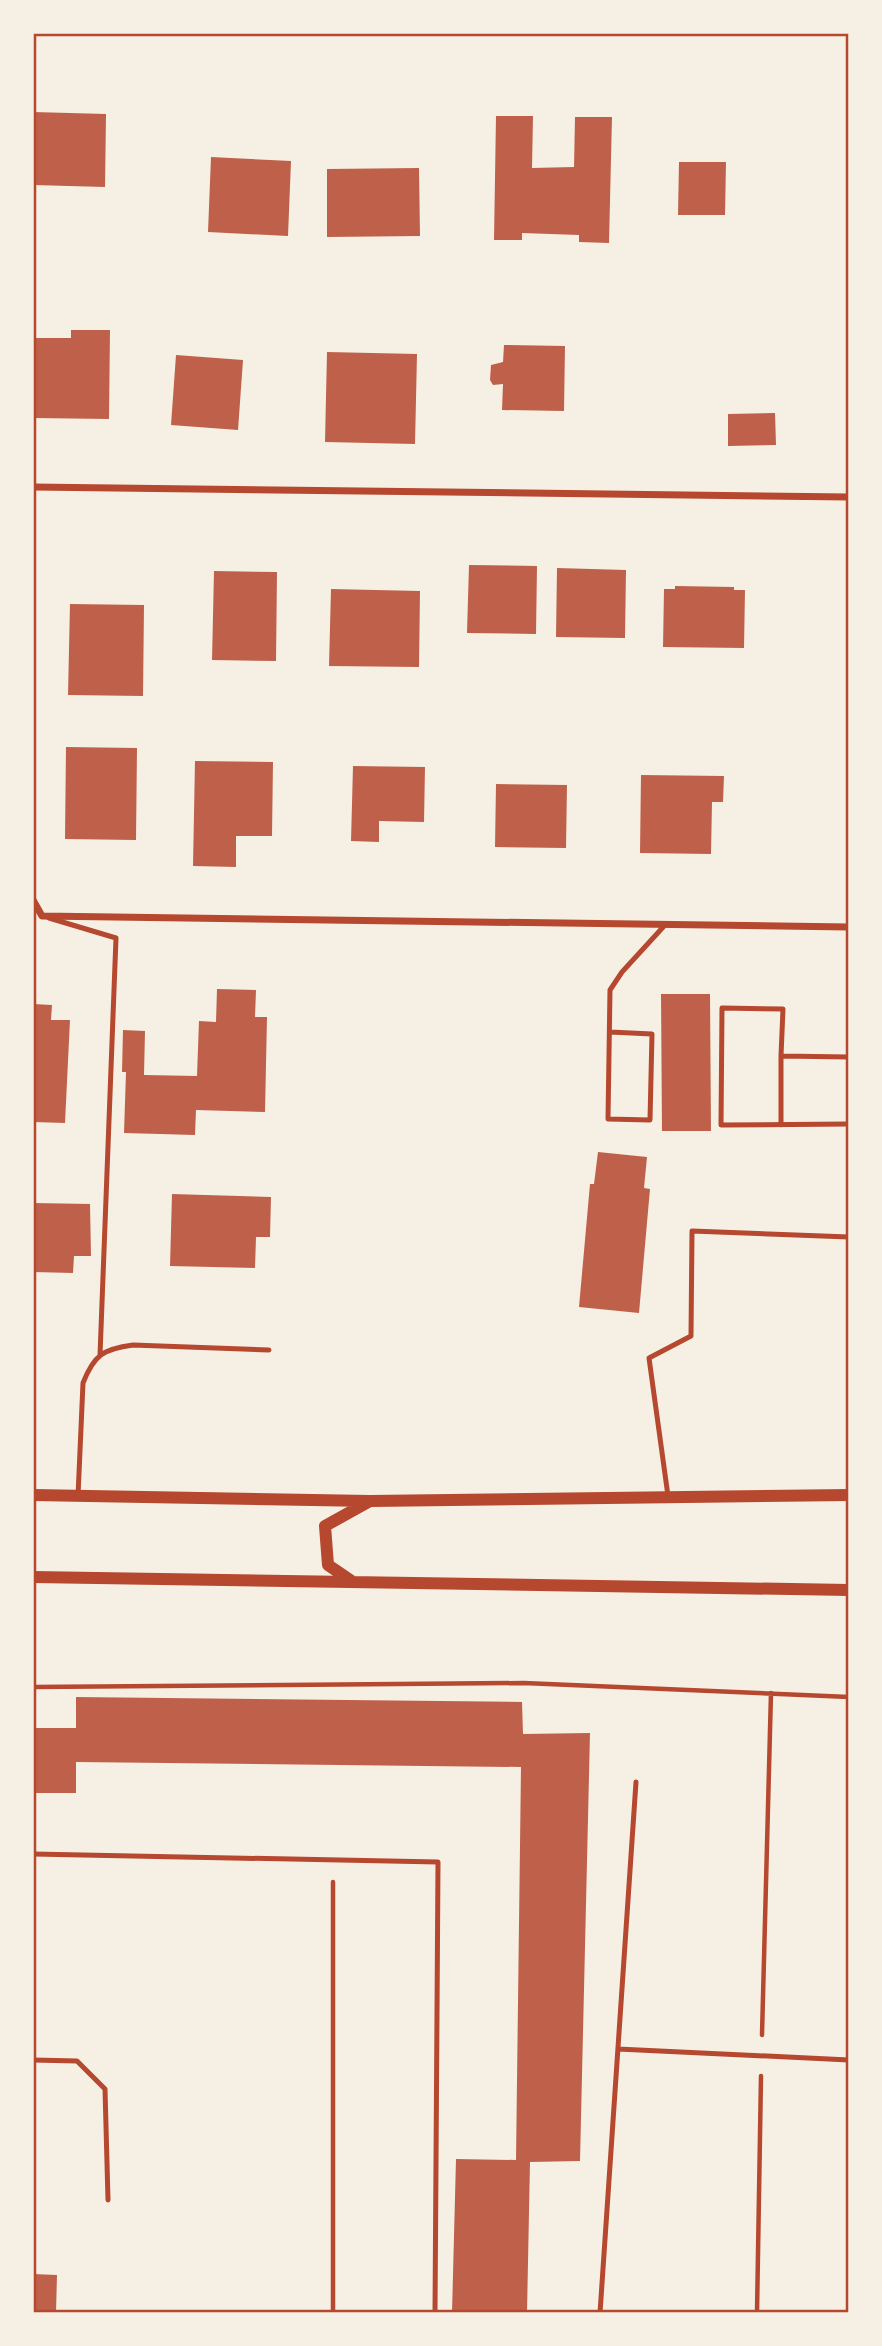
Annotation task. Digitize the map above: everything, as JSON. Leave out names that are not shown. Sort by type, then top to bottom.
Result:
[{"type":"street","points":[[33,487],[849,497]]},
{"type":"street","points":[[33,900],[42,916],[849,927]]},
{"type":"street","points":[[33,1495],[370,1501],[849,1496]]},
{"type":"street","points":[[354,1582],[328,1565],[325,1526],[370,1501]]},
{"type":"street","points":[[33,1577],[849,1590]]},
{"type":"lane","points":[[42,916],[117,938],[100,1355]]},
{"type":"lane","points":[[610,1032],[652,1034],[650,1120],[608,1119],[610,990],[622,972],[665,925]]},
{"type":"lane","points":[[781,1125],[783,1009],[722,1008],[721,1125],[781,1125],[849,1125]]},
{"type":"lane","points":[[781,1056],[849,1057]]},
{"type":"lane","points":[[668,1498],[649,1359],[691,1336],[692,1231],[849,1237]]},
{"type":"lane","points":[[79,1496],[83,1383],[89,1369],[100,1355],[112,1348],[133,1345],[269,1350]]},
{"type":"lane","points":[[600,2313],[636,1782]]},
{"type":"lane","points":[[33,1854],[438,1862],[435,2313]]},
{"type":"lane","points":[[618,2049],[849,2060]]},
{"type":"lane","points":[[33,2060],[77,2061],[105,2089],[108,2200]]},
{"type":"path","points":[[33,1687],[524,1683],[849,1697]]},
{"type":"path","points":[[757,2313],[771,1693]]},
{"type":"path","points":[[333,1860],[333,2313]]},
{"type":"building","points":[[33,112],[106,114],[105,187],[33,185]]},
{"type":"building","points":[[496,116],[533,116],[532,168],[574,167],[575,117],[612,117],[609,243],[579,242],[579,235],[522,233],[522,240],[494,240]]},
{"type":"building","points":[[211,157],[291,161],[288,236],[208,232]]},
{"type":"building","points":[[679,162],[726,162],[725,215],[678,215]]},
{"type":"building","points":[[419,168],[420,236],[327,237],[327,169]]},
{"type":"building","points":[[71,330],[110,330],[109,419],[33,418],[33,338],[71,338]]},
{"type":"building","points":[[504,345],[565,346],[564,411],[502,410],[503,384],[493,385],[490,380],[491,365],[503,362]]},
{"type":"building","points":[[327,352],[417,354],[415,444],[325,442]]},
{"type":"building","points":[[176,355],[243,360],[238,430],[171,425]]},
{"type":"building","points":[[775,413],[776,445],[728,446],[728,414]]},
{"type":"building","points":[[469,565],[537,566],[536,634],[467,633]]},
{"type":"building","points":[[557,568],[626,570],[625,638],[556,637]]},
{"type":"building","points":[[214,571],[277,572],[276,661],[212,660]]},
{"type":"building","points":[[675,586],[734,587],[734,590],[745,590],[744,648],[663,647],[664,589],[675,589]]},
{"type":"building","points":[[331,589],[420,591],[419,667],[329,666]]},
{"type":"building","points":[[70,604],[144,605],[143,696],[68,695]]},
{"type":"building","points":[[66,747],[137,748],[136,840],[65,839]]},
{"type":"building","points":[[195,761],[273,762],[272,836],[236,836],[236,867],[193,866]]},
{"type":"building","points":[[353,766],[425,767],[424,822],[379,821],[379,842],[351,841]]},
{"type":"building","points":[[641,775],[724,776],[723,802],[712,802],[711,854],[640,853]]},
{"type":"building","points":[[496,784],[567,785],[566,848],[495,847]]},
{"type":"building","points":[[217,989],[256,990],[255,1017],[267,1017],[265,1112],[196,1110],[195,1135],[124,1133],[126,1072],[122,1072],[123,1030],[145,1031],[144,1075],[197,1076],[199,1021],[216,1022]]},
{"type":"building","points":[[661,994],[710,994],[711,1131],[662,1131]]},
{"type":"building","points":[[33,1004],[52,1005],[51,1020],[70,1020],[65,1123],[33,1122]]},
{"type":"building","points":[[598,1152],[647,1157],[644,1188],[650,1189],[639,1313],[579,1307],[590,1184],[594,1184]]},
{"type":"building","points":[[172,1194],[271,1197],[270,1237],[256,1237],[255,1268],[170,1266]]},
{"type":"building","points":[[33,1203],[90,1204],[91,1256],[74,1256],[73,1273],[33,1272]]},
{"type":"building","points":[[76,1697],[522,1702],[523,1734],[590,1733],[580,2161],[530,2162],[527,2313],[452,2313],[456,2159],[516,2160],[521,1767],[76,1762],[76,1793],[33,1793],[33,1728],[76,1728]]},
{"type":"building","points":[[33,2274],[57,2275],[56,2313],[33,2313]]}]
